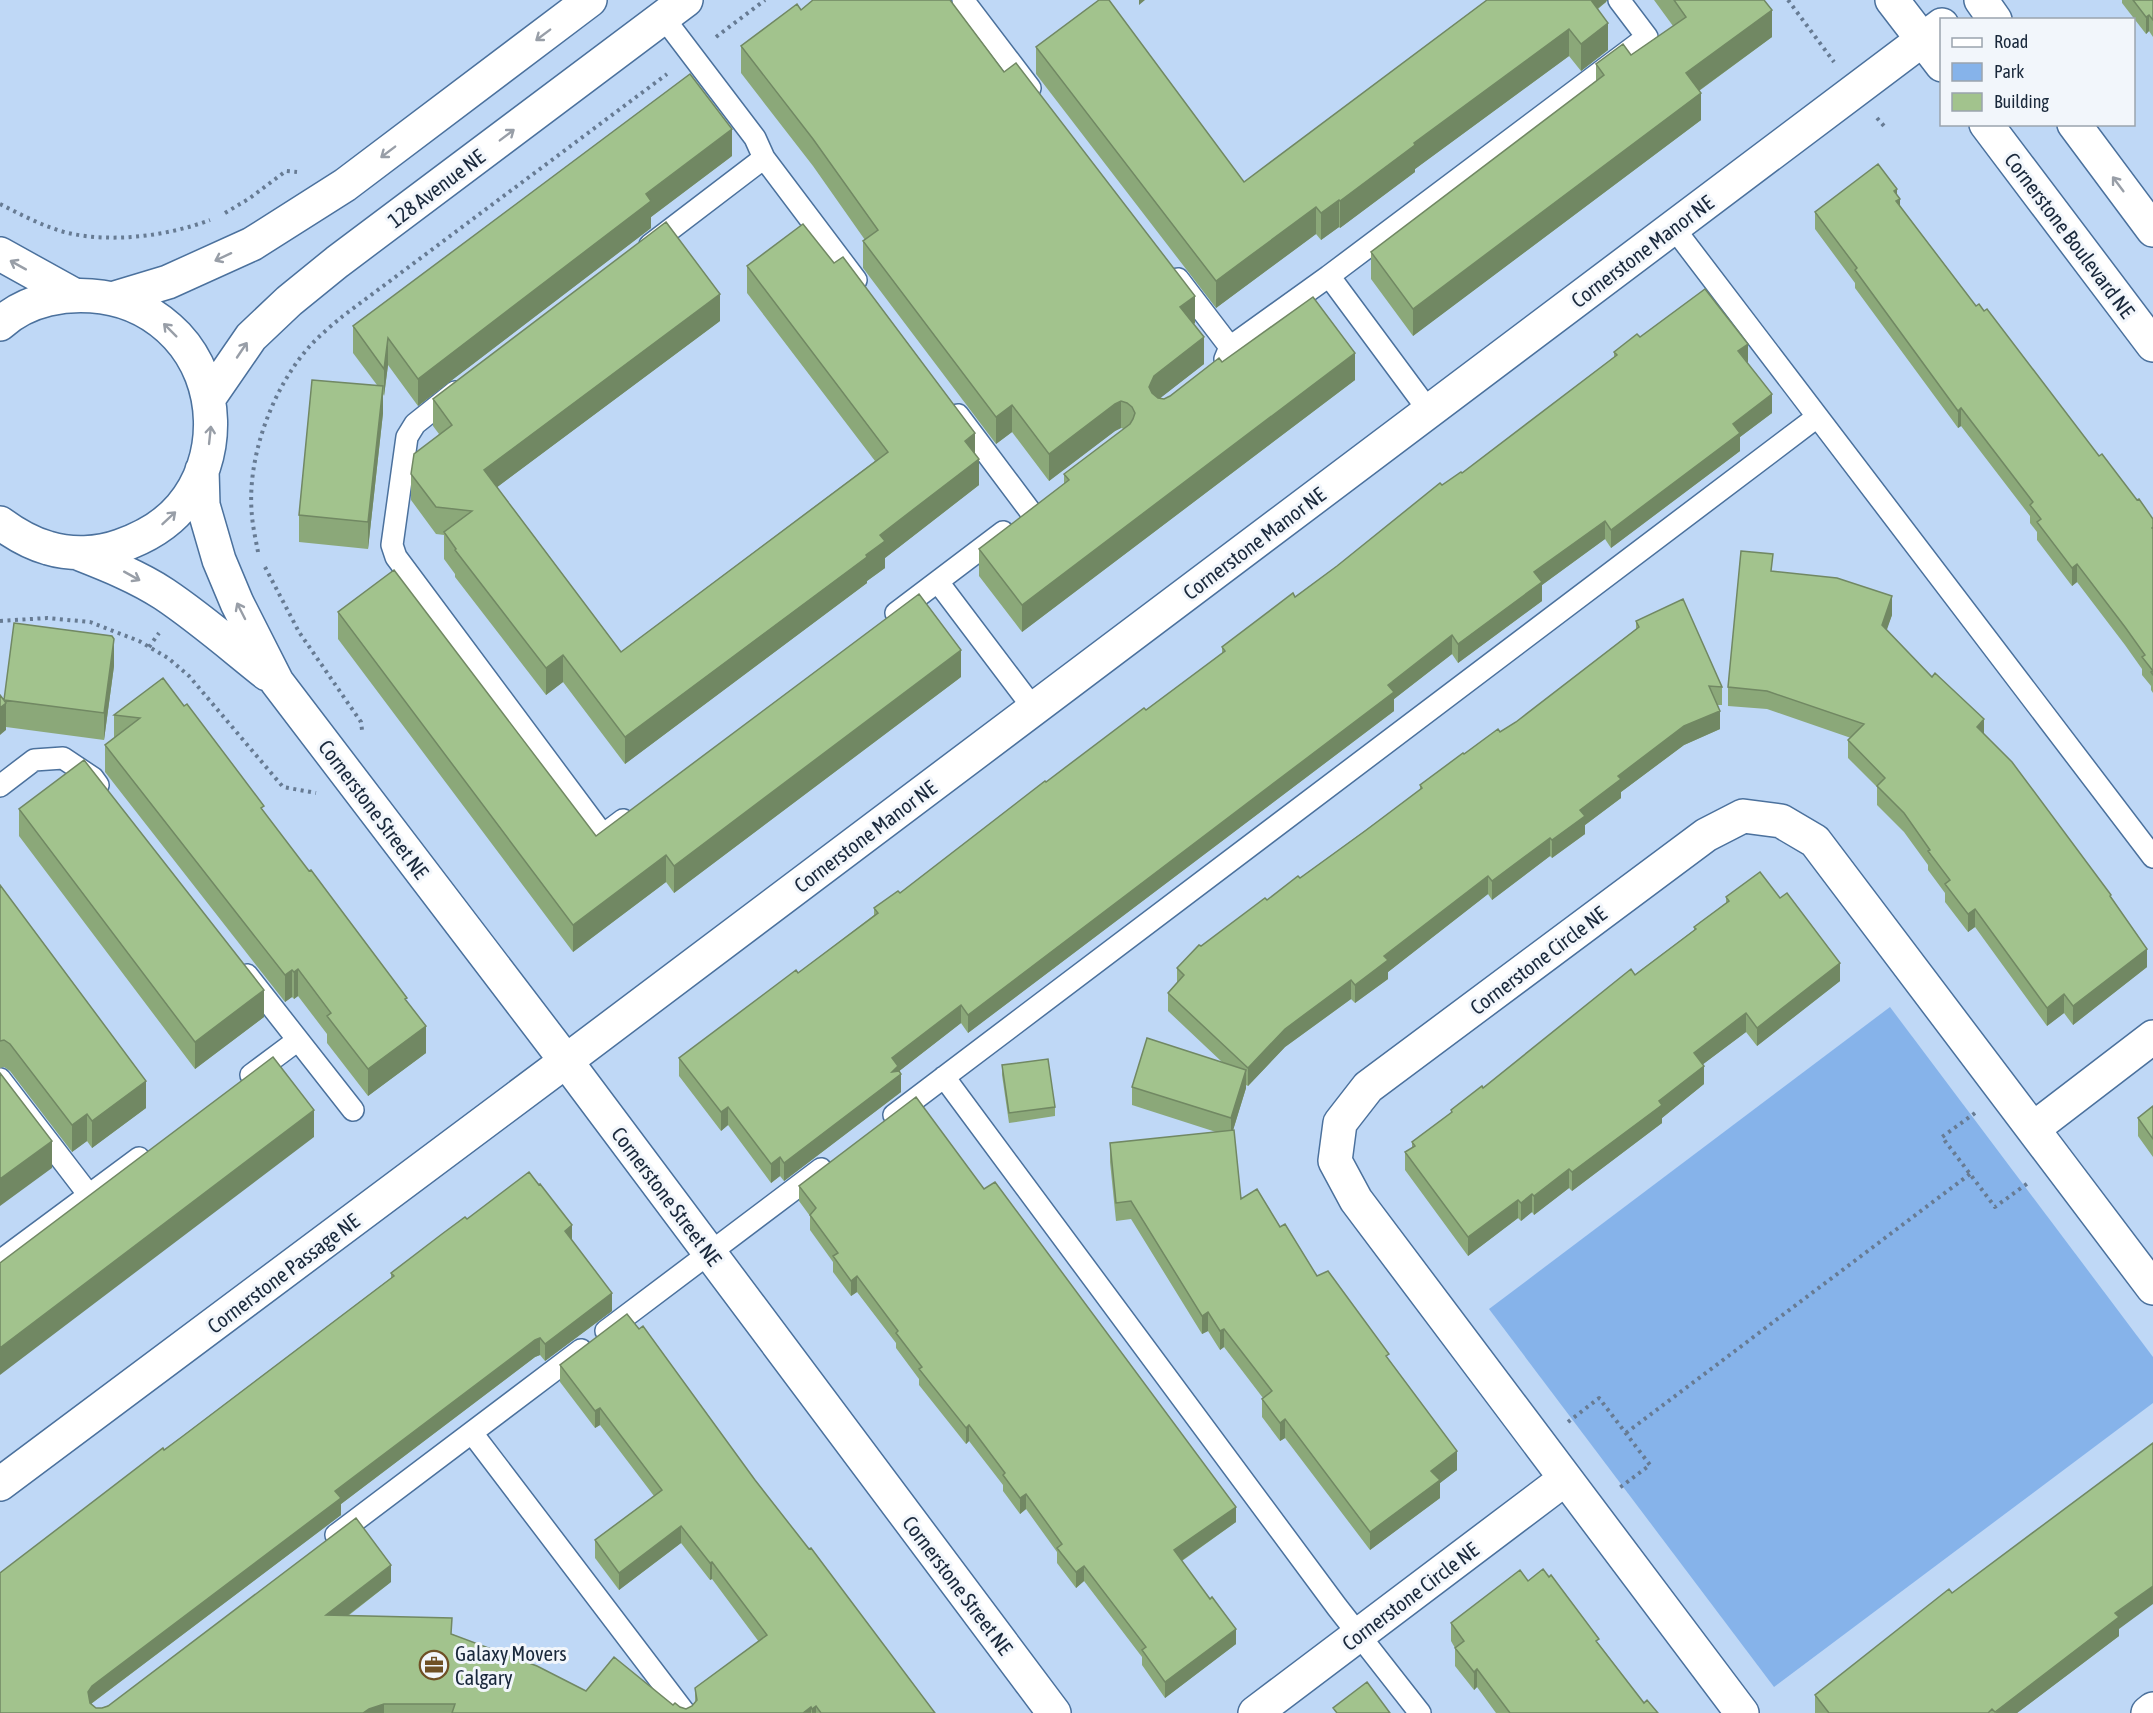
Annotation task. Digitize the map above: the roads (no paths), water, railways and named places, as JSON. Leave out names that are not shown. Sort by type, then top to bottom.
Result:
[{"type":"street","points":[[115,298],[168,282],[252,244],[345,184],[590,0]]},
{"type":"street","points":[[1892,0],[1932,32],[1940,61]]},
{"type":"street","points":[[1953,18],[1979,0],[1993,18]]},
{"type":"street","name":"128 Avenue NE","points":[[209,398],[251,337],[289,301],[351,251],[674,9]]},
{"type":"street","name":"Cornerstone Manor NE","points":[[566,1061],[1932,32]]},
{"type":"street","name":"Cornerstone Boulevard NE","points":[[1988,126],[2153,345]]},
{"type":"street","points":[[2075,126],[2153,230]]},
{"type":"street","points":[[0,254],[74,295]]},
{"type":"street","points":[[0,324],[29,306],[57,297],[74,295],[86,294],[115,298],[142,309],[166,324],[186,346],[200,371],[209,398],[211,427],[207,456],[202,470],[197,483],[181,507],[160,527],[134,541],[107,550],[78,553],[50,549],[8,536]]},
{"type":"street","name":"Cornerstone Street NE","points":[[202,470],[203,505],[219,560],[237,603],[277,682],[566,1061],[1054,1713]]},
{"type":"street","name":"Cornerstone Street NE","points":[[78,553],[122,571],[162,593],[195,616],[277,682]]},
{"type":"street","name":"Cornerstone Circle NE","points":[[1742,1713],[1356,1200],[1335,1161],[1340,1123],[1368,1087],[1706,835],[1743,816],[1781,821],[1815,841],[2153,1288]]},
{"type":"street","points":[[2033,1129],[2153,1037]]},
{"type":"street","name":"Cornerstone Passage NE","points":[[0,1484],[566,1061]]},
{"type":"street","name":"Cornerstone Circle NE","points":[[1255,1713],[1564,1479]]},
{"type":"street","points":[[2148,1713],[2153,1709]]},
{"type":"lane","points":[[1212,374],[1220,368],[1230,347],[1329,276],[1647,37],[1619,0]]},
{"type":"lane","points":[[969,2],[1041,101]]},
{"type":"lane","points":[[674,9],[692,55],[755,138],[764,158],[865,292]]},
{"type":"lane","points":[[633,258],[764,158]]},
{"type":"lane","points":[[1673,227],[2153,857]]},
{"type":"lane","points":[[1165,262],[1230,347]]},
{"type":"lane","points":[[1329,276],[1430,411]]},
{"type":"lane","points":[[474,378],[415,424],[407,437],[392,545],[396,557],[603,835],[641,806]]},
{"type":"lane","points":[[944,397],[1030,511]]},
{"type":"lane","points":[[879,1126],[1817,417]]},
{"type":"lane","points":[[880,625],[1049,497]]},
{"type":"lane","points":[[938,582],[1034,709]]},
{"type":"lane","points":[[0,786],[34,760],[63,758],[93,778],[108,797]]},
{"type":"lane","points":[[232,956],[353,1110]]},
{"type":"lane","points":[[232,1089],[298,1040]]},
{"type":"lane","points":[[944,1077],[1337,1607],[1419,1713]]},
{"type":"lane","points":[[0,1080],[89,1195]]},
{"type":"lane","points":[[0,1261],[156,1146]]},
{"type":"lane","points":[[319,1548],[841,1154]]},
{"type":"lane","points":[[472,1433],[685,1713]]},
{"type":"place","name":"Galaxy Movers Calgary","points":[[434,1665]]}]
